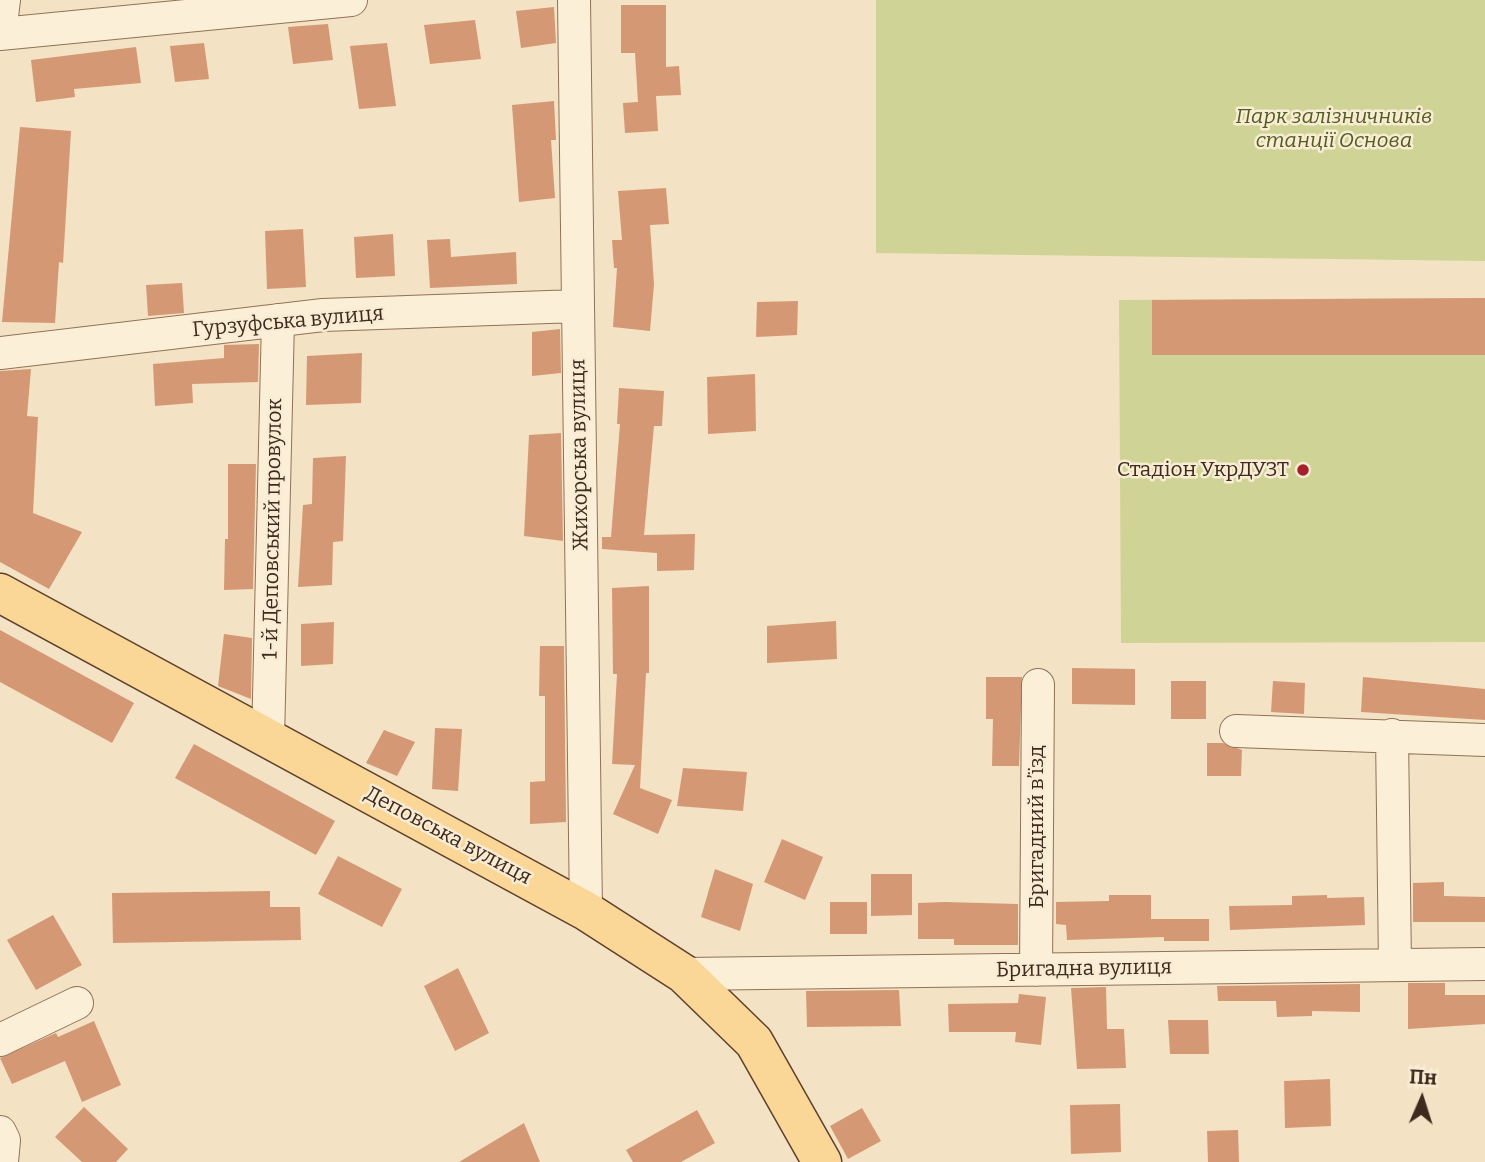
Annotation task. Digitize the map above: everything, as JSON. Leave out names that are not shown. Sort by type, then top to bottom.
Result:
[{"type":"main road","name":"Деповська вулиця","points":[[0,593],[586,911],[684,974],[754,1042],[822,1162]]},
{"type":"street","points":[[4,0],[0,33],[351,0]]},
{"type":"street","name":"Жихорська вулиця","points":[[574,0],[586,911]]},
{"type":"street","name":"Гурзуфська вулиця","points":[[0,353],[323,315],[577,306]]},
{"type":"street","name":"1-й Деповський провулок","points":[[268,739],[278,320]]},
{"type":"street","name":"Бригадний в’їзд","points":[[1036,970],[1038,685]]},
{"type":"street","points":[[1236,731],[1485,740]]},
{"type":"street","points":[[1392,735],[1395,965]]},
{"type":"street","name":"Бригадна вулиця","points":[[684,974],[1485,964]]},
{"type":"street","points":[[0,1040],[77,1003]]},
{"type":"street","points":[[0,1132],[4,1140],[2,1162]]},
{"type":"green space","name":"Парк залізничників станції Основа","points":[[876,0],[1485,0],[1485,261],[876,253]]},
{"type":"green space","name":"Стадіон УкрДУЗТ","points":[[1485,298],[1485,642],[1121,643],[1119,300]]},
{"type":"building","points":[[621,5],[666,5],[666,67],[679,66],[681,95],[656,96],[658,131],[625,133],[623,103],[638,102],[635,53],[621,53]]},
{"type":"building","points":[[554,7],[556,43],[521,48],[516,11]]},
{"type":"building","points":[[475,20],[481,59],[430,64],[424,25]]},
{"type":"building","points":[[328,24],[333,60],[293,64],[288,27]]},
{"type":"building","points":[[204,43],[209,79],[175,82],[170,46]]},
{"type":"building","points":[[387,43],[396,106],[359,109],[350,46]]},
{"type":"building","points":[[136,47],[141,83],[74,89],[75,97],[36,102],[31,60]]},
{"type":"building","points":[[554,101],[556,140],[551,140],[555,198],[519,202],[512,105]]},
{"type":"building","points":[[20,127],[71,131],[63,263],[59,262],[55,323],[2,322]]},
{"type":"building","points":[[666,188],[669,224],[650,225],[654,284],[650,331],[613,327],[617,268],[614,268],[612,240],[622,240],[618,191]]},
{"type":"building","points":[[303,229],[306,287],[267,289],[265,231]]},
{"type":"building","points":[[393,234],[395,276],[356,278],[354,237]]},
{"type":"building","points":[[450,239],[451,257],[516,252],[517,284],[430,288],[427,240]]},
{"type":"building","points":[[182,283],[184,313],[148,316],[146,285]]},
{"type":"building","points":[[1485,298],[1485,355],[1152,355],[1152,300]]},
{"type":"building","points":[[798,301],[797,335],[756,337],[757,302]]},
{"type":"building","points":[[560,329],[561,373],[532,376],[532,332]]},
{"type":"building","points":[[259,344],[258,382],[192,384],[193,403],[155,406],[153,364],[224,358],[224,345]]},
{"type":"building","points":[[362,353],[361,403],[306,405],[307,356]]},
{"type":"building","points":[[31,369],[27,416],[38,417],[33,513],[82,532],[49,589],[0,562],[0,371]]},
{"type":"building","points":[[755,374],[756,431],[708,434],[707,377]]},
{"type":"building","points":[[619,388],[664,391],[662,426],[654,426],[644,535],[695,534],[694,570],[657,571],[657,553],[602,549],[602,537],[611,537],[620,424],[617,424]]},
{"type":"building","points":[[561,433],[563,541],[524,536],[529,435]]},
{"type":"building","points":[[346,456],[343,541],[333,542],[332,585],[298,587],[303,505],[312,504],[313,458]]},
{"type":"building","points":[[228,464],[256,464],[253,589],[224,590],[225,539],[228,539]]},
{"type":"building","points":[[649,586],[649,673],[646,673],[640,788],[672,800],[658,834],[613,814],[635,765],[612,764],[617,674],[613,674],[612,588]]},
{"type":"building","points":[[836,621],[837,659],[767,663],[767,626]]},
{"type":"building","points":[[334,622],[333,664],[301,666],[301,624]]},
{"type":"building","points":[[0,630],[134,703],[112,743],[0,682]]},
{"type":"building","points":[[224,634],[252,638],[251,699],[218,686]]},
{"type":"building","points":[[540,646],[564,646],[566,822],[530,824],[530,782],[545,781],[545,696],[539,696]]},
{"type":"building","points":[[1072,668],[1135,669],[1135,705],[1072,704]]},
{"type":"building","points":[[986,677],[1022,677],[1019,766],[992,766],[993,719],[986,719]]},
{"type":"building","points":[[1363,677],[1485,689],[1485,720],[1361,712]]},
{"type":"building","points":[[1171,681],[1206,681],[1206,719],[1171,719]]},
{"type":"building","points":[[1273,681],[1305,683],[1304,714],[1271,712]]},
{"type":"building","points":[[435,728],[462,729],[458,791],[432,789]]},
{"type":"building","points":[[384,730],[415,742],[397,776],[366,763]]},
{"type":"building","points":[[1207,743],[1223,743],[1242,750],[1241,776],[1207,776]]},
{"type":"building","points":[[194,744],[335,821],[316,855],[175,778]]},
{"type":"building","points":[[683,768],[747,772],[743,811],[677,806]]},
{"type":"building","points":[[782,839],[823,857],[805,900],[764,882]]},
{"type":"building","points":[[338,856],[402,889],[382,927],[318,894]]},
{"type":"building","points":[[715,869],[753,884],[740,931],[701,917]]},
{"type":"building","points":[[871,874],[912,874],[912,915],[871,916]]},
{"type":"building","points":[[1444,882],[1444,896],[1485,897],[1485,922],[1413,922],[1413,883]]},
{"type":"building","points":[[270,891],[270,907],[300,907],[301,940],[113,943],[112,893]]},
{"type":"building","points":[[1109,895],[1151,895],[1151,919],[1209,919],[1209,941],[1164,941],[1164,937],[1067,940],[1066,925],[1056,924],[1056,902],[1109,901]]},
{"type":"building","points":[[1327,895],[1327,898],[1364,897],[1365,925],[1230,930],[1229,906],[1292,905],[1292,896]]},
{"type":"building","points":[[830,902],[867,902],[867,934],[830,934]]},
{"type":"building","points":[[918,903],[1018,904],[1018,945],[954,945],[954,939],[918,939]]},
{"type":"building","points":[[53,915],[82,965],[36,990],[7,940]]},
{"type":"building","points":[[458,968],[489,1033],[455,1051],[424,986]]},
{"type":"building","points":[[1408,983],[1445,983],[1445,995],[1485,995],[1485,1024],[1408,1029]]},
{"type":"building","points":[[1360,984],[1360,1012],[1312,1011],[1312,1016],[1277,1017],[1276,1001],[1218,1001],[1217,986]]},
{"type":"building","points":[[1106,987],[1107,1029],[1124,1029],[1126,1068],[1077,1069],[1071,988]]},
{"type":"building","points":[[899,990],[901,1026],[807,1027],[806,991]]},
{"type":"building","points":[[1019,994],[1046,997],[1041,1045],[1015,1042],[1016,1032],[949,1032],[948,1004],[1018,1003]]},
{"type":"building","points":[[1168,1020],[1208,1020],[1209,1054],[1170,1054]]},
{"type":"building","points":[[94,1021],[121,1085],[82,1102],[65,1061],[12,1084],[0,1058],[56,1033],[58,1037]]},
{"type":"building","points":[[1330,1079],[1331,1126],[1285,1128],[1284,1081]]},
{"type":"building","points":[[1120,1104],[1121,1152],[1071,1154],[1070,1105]]},
{"type":"building","points":[[84,1107],[128,1149],[116,1162],[82,1162],[55,1137]]},
{"type":"building","points":[[862,1108],[881,1141],[848,1159],[830,1126]]},
{"type":"building","points":[[697,1110],[715,1143],[681,1162],[633,1162],[626,1150]]},
{"type":"building","points":[[524,1123],[540,1162],[459,1162]]},
{"type":"building","points":[[1238,1130],[1239,1162],[1208,1162],[1207,1131]]},
{"type":"place","name":"Стадіон УкрДУЗТ","points":[[1303,470]]}]
